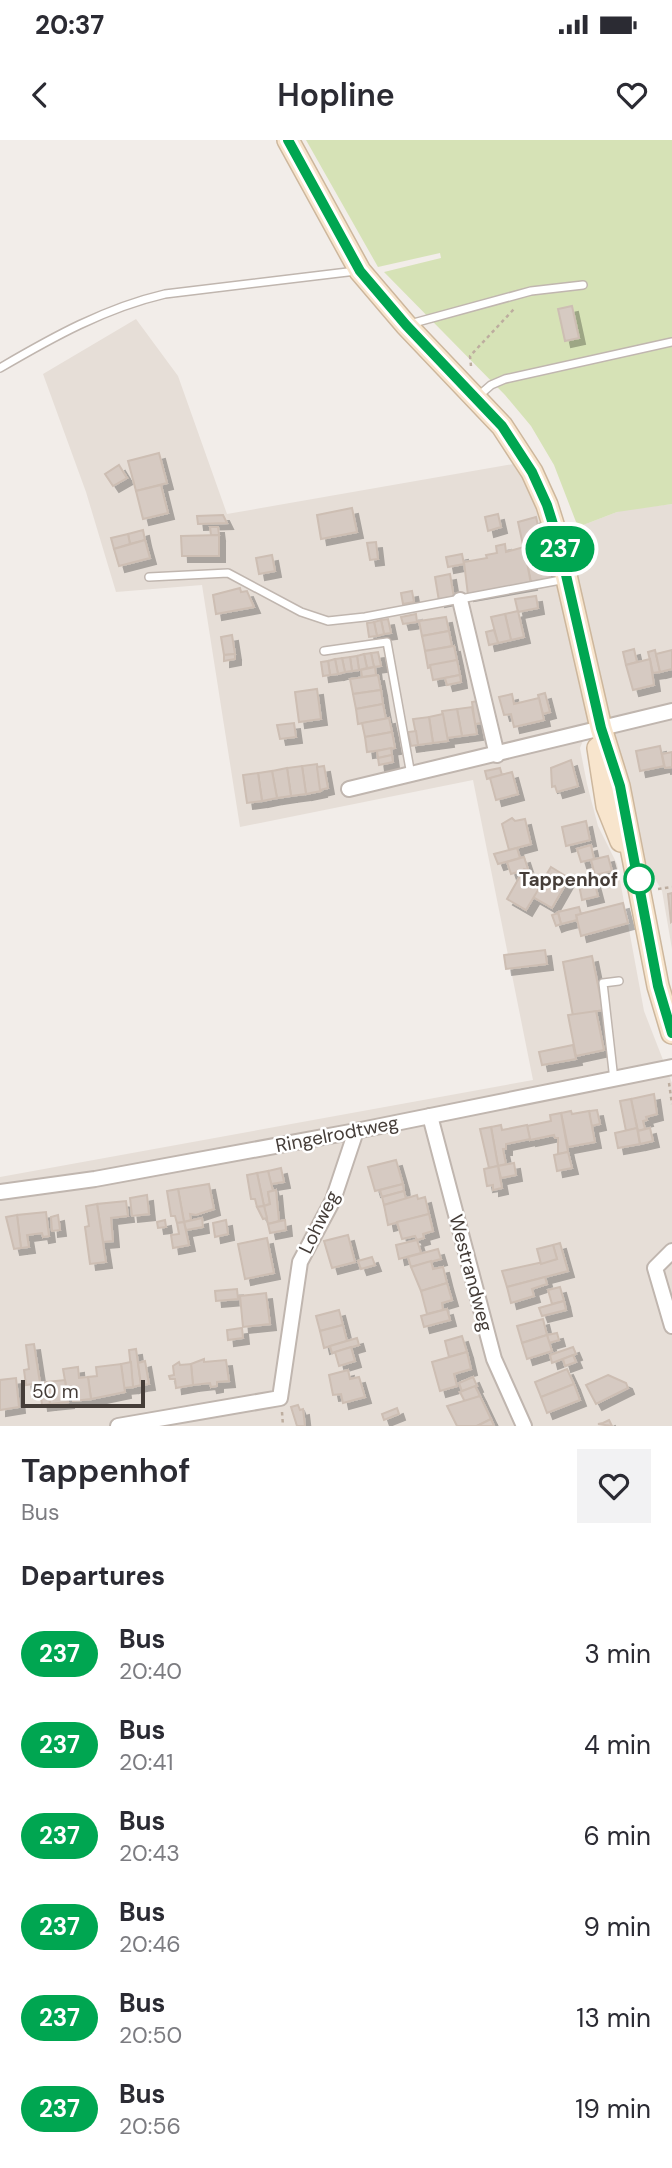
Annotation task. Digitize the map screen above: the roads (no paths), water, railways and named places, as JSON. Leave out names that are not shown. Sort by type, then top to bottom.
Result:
[{"type":"main road","points":[[288,140],[360,271],[406,325],[502,426],[532,472],[558,540],[601,728],[620,786],[658,986],[672,1033]]},
{"type":"street","points":[[460,600],[497,755]]},
{"type":"street","points":[[349,789],[672,711]]},
{"type":"street","name":"Ringelrodtweg","points":[[0,1192],[95,1179],[356,1131],[670,1068]]},
{"type":"street","name":"Westrandweg","points":[[430,1116],[494,1359],[524,1426]]},
{"type":"street","name":"Lohweg","points":[[118,1426],[280,1398],[300,1262],[332,1200],[356,1131]]},
{"type":"street","points":[[672,1251],[655,1268],[672,1326]]},
{"type":"lane","points":[[0,368],[72,328],[140,300],[165,294],[360,271]]},
{"type":"lane","points":[[406,325],[531,291],[583,285]]},
{"type":"lane","points":[[476,398],[491,385],[505,379],[672,342]]},
{"type":"lane","points":[[149,577],[228,573],[301,612],[328,621],[460,600],[566,579]]},
{"type":"lane","points":[[324,650],[387,642],[411,775]]},
{"type":"lane","points":[[614,1080],[603,983],[619,981]]},
{"type":"place","name":"Tappenhof","points":[[639,879]]}]
